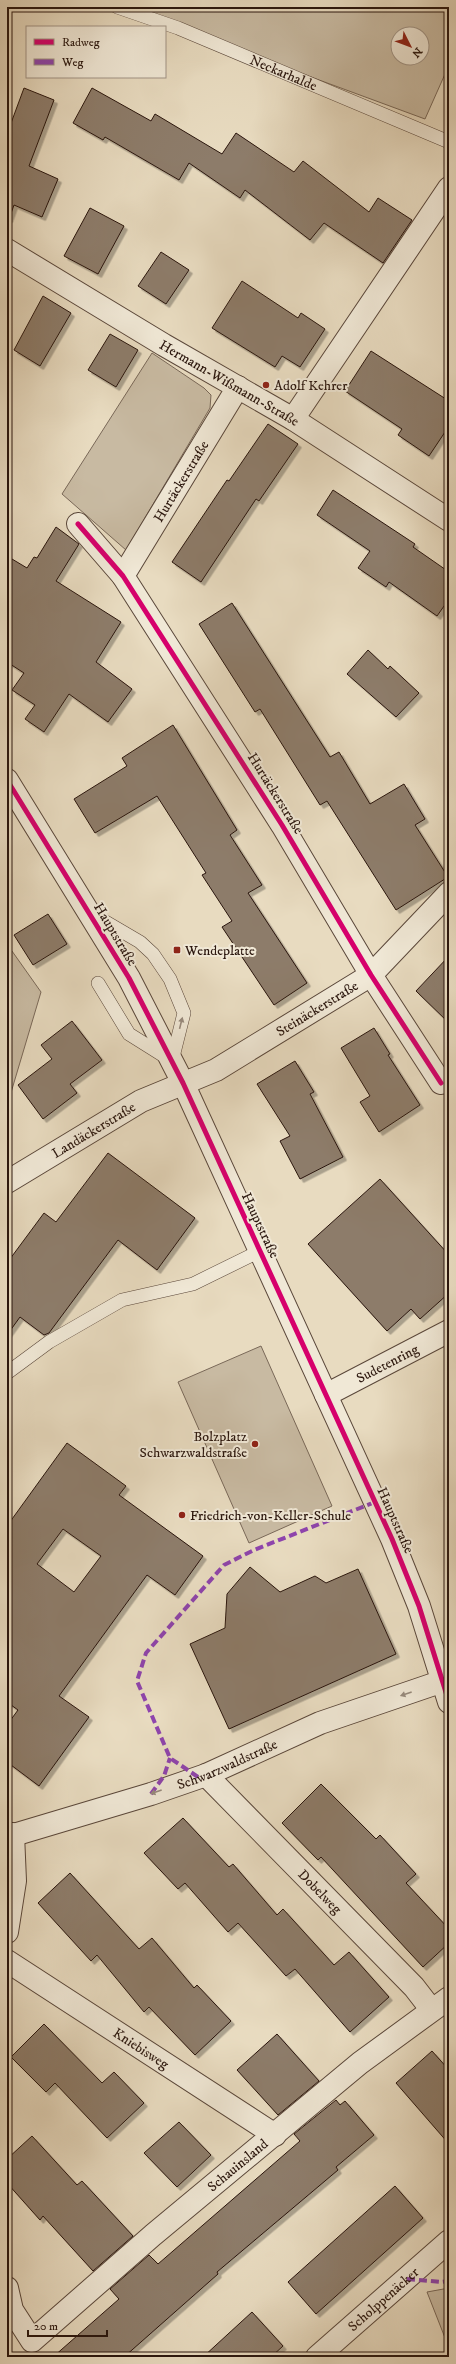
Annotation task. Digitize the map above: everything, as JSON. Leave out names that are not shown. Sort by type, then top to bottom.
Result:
[{"type":"street","points":[[293,419],[449,188]]},
{"type":"street","name":"Hermann-Wißmann-Straße","points":[[7,250],[293,419],[449,520]]},
{"type":"street","name":"Hurtäckerstraße","points":[[123,576],[238,387]]},
{"type":"street","name":"Hurtäckerstraße","points":[[78,524],[123,576],[282,825],[371,975],[441,1083]]},
{"type":"street","name":"Hauptstraße","points":[[7,780],[128,978],[183,1083],[397,1552],[419,1606],[446,1692]]},
{"type":"street","name":"Steinäckerstraße","points":[[183,1083],[216,1070],[371,975],[449,893]]},
{"type":"street","name":"Landäckerstraße","points":[[7,1182],[141,1101],[183,1083]]},
{"type":"street","name":"Sudetenring","points":[[326,1395],[449,1332]]},
{"type":"street","name":"Schwarzwaldstraße","points":[[10,1835],[151,1794],[206,1775],[320,1723],[446,1692]]},
{"type":"street","name":"Dobelweg","points":[[206,1775],[414,1987],[440,2003]]},
{"type":"street","points":[[7,1932],[15,1881],[10,1835]]},
{"type":"street","name":"Kniebisweg","points":[[7,1961],[275,2135]]},
{"type":"street","name":"Schauinsland","points":[[7,2288],[12,2310],[32,2341],[153,2235],[360,2063],[440,2003]]},
{"type":"street","name":"Scholppenäcker","points":[[317,2357],[449,2241]]},
{"type":"lane","name":"Neckarhalde","points":[[117,7],[178,28],[449,142]]},
{"type":"lane","points":[[89,912],[140,942],[153,954],[170,980],[184,1013],[172,1061],[129,1034],[98,983]]},
{"type":"lane","points":[[7,1373],[49,1342],[122,1300],[193,1284],[260,1251]]},
{"type":"shaded area","points":[[121,7],[449,7],[449,65],[425,119]]},
{"type":"shaded area","points":[[152,353],[204,388],[211,395],[210,408],[126,550],[62,494]]},
{"type":"shaded area","points":[[7,944],[41,992],[7,1106]]},
{"type":"shaded area","name":"Bolzplatz Schwarzwaldstraße","points":[[261,1346],[332,1506],[249,1543],[178,1382]]},
{"type":"shaded area","points":[[449,2288],[449,2348],[427,2292]]},
{"type":"building","points":[[24,88],[54,100],[29,166],[58,179],[42,217],[14,205],[9,219],[7,219],[7,134]]},
{"type":"building","points":[[92,88],[151,121],[155,114],[222,154],[236,133],[294,172],[303,161],[369,212],[378,198],[412,220],[383,263],[324,223],[310,240],[245,190],[240,198],[189,163],[179,180],[105,137],[103,140],[73,123]]},
{"type":"building","points":[[90,208],[124,226],[98,274],[64,256]]},
{"type":"building","points":[[161,252],[189,270],[166,304],[138,286]]},
{"type":"building","points":[[242,281],[298,318],[301,313],[325,329],[300,367],[282,356],[275,367],[212,328]]},
{"type":"building","points":[[43,296],[71,313],[40,366],[14,350]]},
{"type":"building","points":[[110,334],[138,350],[116,387],[88,370]]},
{"type":"building","points":[[371,351],[449,401],[449,426],[429,456],[398,435],[402,429],[345,391]]},
{"type":"building","points":[[268,424],[298,444],[259,501],[256,499],[201,582],[172,562],[227,480],[229,481]]},
{"type":"building","points":[[333,490],[415,544],[413,547],[449,572],[449,599],[437,616],[389,582],[386,587],[358,568],[370,551],[317,515]]},
{"type":"building","points":[[56,527],[79,544],[56,581],[121,622],[96,662],[132,689],[108,722],[69,694],[44,732],[25,719],[35,705],[12,690],[24,673],[7,662],[7,556],[27,568],[34,557],[37,558]]},
{"type":"building","points":[[232,603],[330,757],[339,752],[370,804],[404,784],[425,819],[415,825],[448,877],[396,910],[327,801],[320,805],[260,709],[255,712],[199,624]]},
{"type":"building","points":[[368,650],[388,669],[390,666],[419,693],[396,717],[347,674]]},
{"type":"building","points":[[173,725],[237,830],[230,835],[262,885],[248,893],[307,983],[274,1005],[222,927],[232,921],[202,875],[206,873],[157,796],[95,833],[74,799],[127,766],[122,758]]},
{"type":"building","points":[[48,914],[67,944],[33,965],[14,935]]},
{"type":"building","points":[[449,956],[449,1023],[416,991]]},
{"type":"building","points":[[72,1021],[102,1060],[70,1084],[77,1093],[43,1119],[18,1085],[52,1059],[41,1045]]},
{"type":"building","points":[[374,1028],[390,1054],[388,1055],[420,1105],[379,1132],[360,1102],[370,1096],[341,1048]]},
{"type":"building","points":[[295,1061],[314,1092],[310,1094],[343,1157],[300,1179],[280,1141],[290,1136],[257,1084]]},
{"type":"building","points":[[108,1153],[195,1218],[157,1270],[118,1240],[49,1333],[44,1335],[20,1317],[7,1335],[7,1263],[44,1213],[56,1222]]},
{"type":"building","points":[[380,1179],[449,1255],[449,1293],[420,1319],[411,1309],[387,1331],[308,1244]]},
{"type":"building","points":[[67,1443],[126,1486],[119,1495],[203,1556],[175,1595],[147,1575],[59,1696],[89,1717],[39,1786],[7,1762],[7,1725],[18,1710],[7,1702],[7,1526]],"holes":[[[63,1529],[101,1556],[74,1592],[37,1564]]]},
{"type":"building","points":[[250,1567],[280,1592],[315,1576],[326,1583],[358,1569],[396,1654],[229,1729],[190,1644],[225,1628],[227,1594]]},
{"type":"building","points":[[321,1784],[376,1839],[380,1835],[416,1874],[406,1883],[449,1929],[449,1943],[423,1967],[321,1857],[318,1860],[282,1823]]},
{"type":"building","points":[[183,1818],[229,1867],[233,1864],[277,1915],[283,1909],[334,1965],[349,1952],[389,1997],[350,2032],[295,1969],[286,1976],[238,1923],[228,1932],[185,1883],[178,1889],[144,1853]]},
{"type":"building","points":[[70,1873],[139,1949],[152,1938],[194,1988],[197,1985],[231,2021],[195,2055],[149,2007],[144,2012],[97,1955],[91,1961],[38,1903]]},
{"type":"building","points":[[44,2024],[102,2083],[114,2072],[144,2103],[107,2138],[55,2083],[46,2092],[11,2057]]},
{"type":"building","points":[[277,2034],[319,2081],[278,2115],[237,2070]]},
{"type":"building","points":[[432,2051],[449,2070],[449,2144],[396,2083]]},
{"type":"building","points":[[336,2100],[340,2105],[345,2101],[374,2135],[336,2167],[338,2170],[217,2272],[218,2274],[124,2357],[53,2357],[119,2299],[110,2289],[149,2255],[158,2264],[300,2141],[294,2134]]},
{"type":"building","points":[[179,2122],[211,2155],[177,2187],[144,2153]]},
{"type":"building","points":[[32,2136],[77,2185],[82,2181],[133,2236],[93,2271],[43,2216],[40,2220],[7,2183],[7,2159]]},
{"type":"building","points":[[395,2186],[423,2218],[316,2314],[288,2282]]},
{"type":"building","points":[[252,2312],[283,2346],[271,2357],[203,2357]]},
{"type":"marked path","points":[[198,1777],[170,1758],[137,1681],[146,1653],[224,1565],[254,1550],[375,1502]]},
{"type":"marked path","points":[[151,1794],[164,1776],[170,1758]]},
{"type":"marked path","points":[[407,2279],[441,2282],[449,2281]]},
{"type":"cycle path","points":[[78,524],[123,576],[282,825],[371,975],[441,1083]]},
{"type":"cycle path","points":[[7,780],[129,978],[183,1083],[392,1539],[419,1606],[449,1702]]},
{"type":"place","name":"Adolf Kehrer","points":[[266,385]]},
{"type":"place","name":"Wendeplatte","points":[[177,950]]},
{"type":"place","name":"Bolzplatz Schwarzwaldstraße","points":[[255,1444]]},
{"type":"place","name":"Friedrich-von-Keller-Schule","points":[[182,1515]]}]
